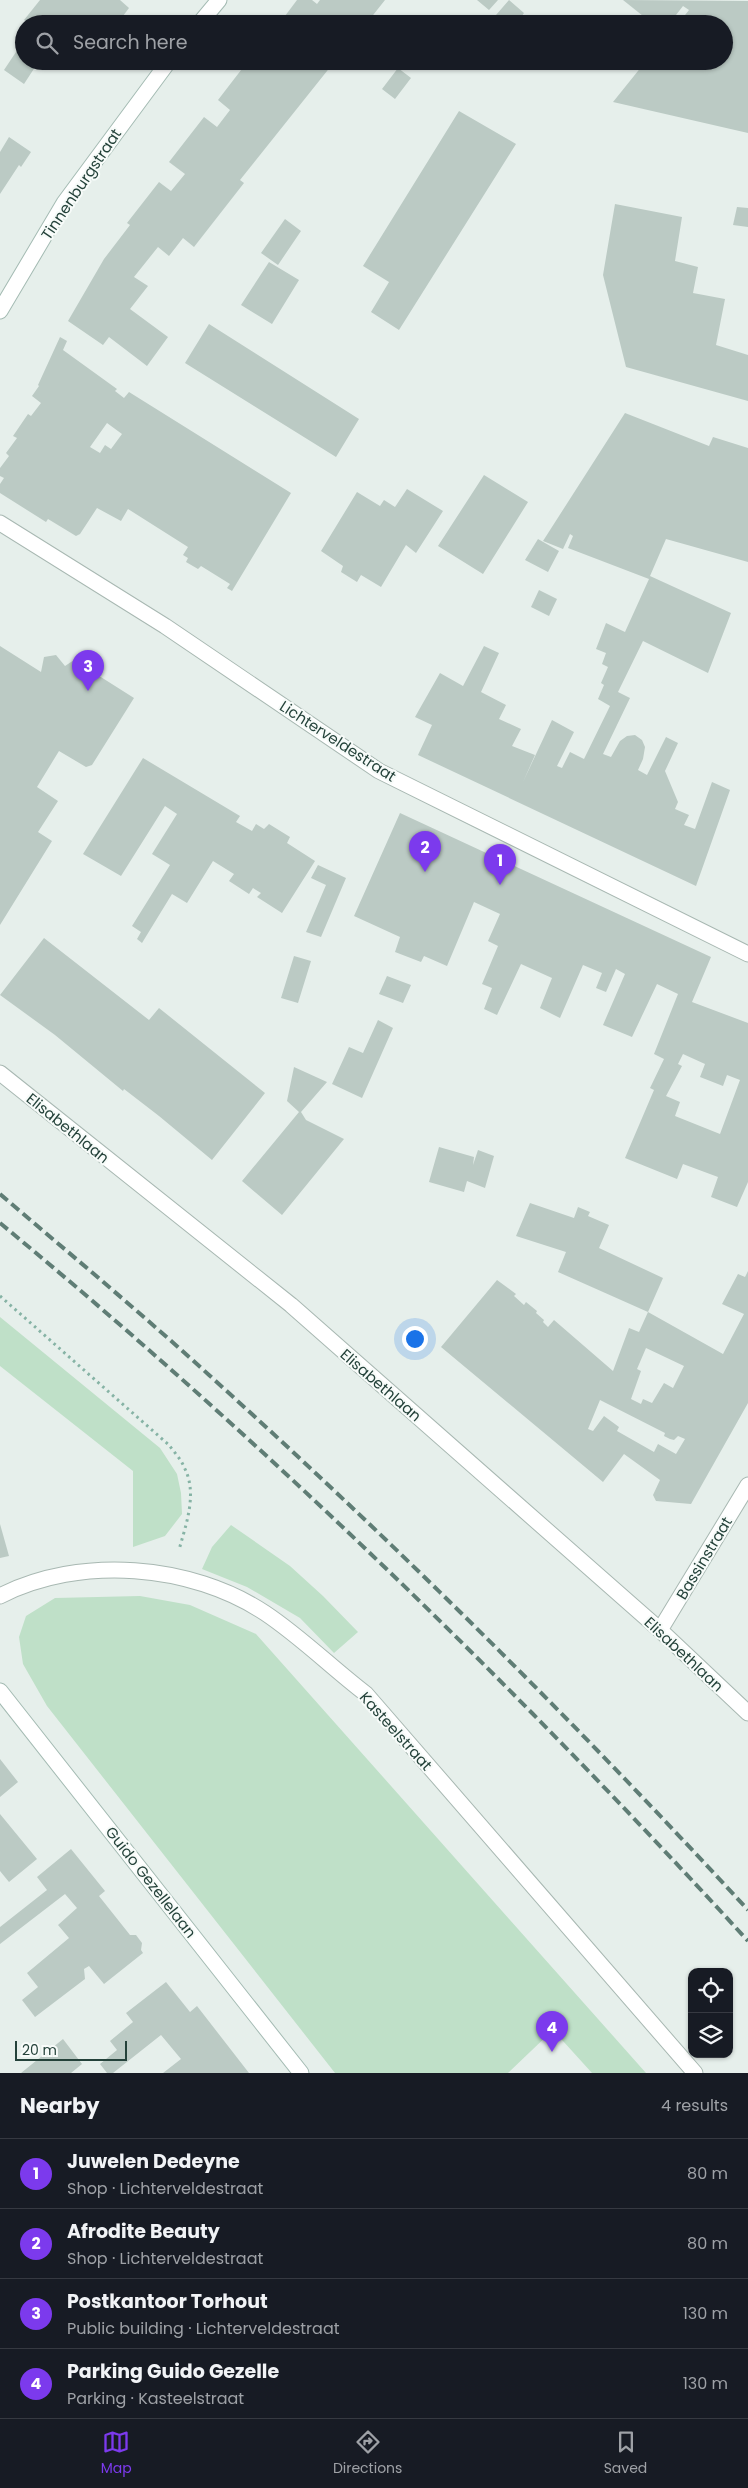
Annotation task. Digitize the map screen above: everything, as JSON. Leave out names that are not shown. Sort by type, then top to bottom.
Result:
[{"type":"street","points":[[206,15],[219,0]]},
{"type":"street","name":"Tinnenburgstraat","points":[[0,312],[64,203],[162,70]]},
{"type":"street","name":"Lichterveldestraat","points":[[0,523],[165,626],[378,770],[748,954]]},
{"type":"street","name":"Elisabethlaan","points":[[0,1074],[291,1305],[660,1630],[748,1713]]},
{"type":"street","name":"Bassinstraat","points":[[660,1630],[743,1504],[748,1484]]},
{"type":"street","name":"Kasteelstraat","points":[[0,1596],[23,1584],[89,1571],[172,1575],[220,1590],[263,1612],[297,1635],[326,1662],[366,1694],[695,2073]]},
{"type":"street","name":"Guido Gezellelaan","points":[[0,1691],[301,2073]]},
{"type":"path","points":[[0,1296],[169,1445],[185,1467],[190,1489],[190,1512],[172,1575]]},
{"type":"green space","points":[[0,1317],[160,1448],[177,1474],[181,1493],[182,1514],[165,1536],[133,1547],[133,1471],[0,1366]]},
{"type":"green space","points":[[231,1525],[290,1566],[358,1632],[334,1653],[300,1618],[247,1587],[202,1569],[212,1547]]},
{"type":"green space","points":[[140,1596],[190,1605],[256,1634],[646,2073],[592,2073],[553,2030],[508,2073],[335,2073],[47,1706],[23,1664],[19,1637],[26,1616],[55,1598]]},
{"type":"building","points":[[40,0],[120,0],[129,8],[124,15],[28,15]]},
{"type":"building","points":[[297,0],[312,0],[317,4],[320,0],[385,0],[373,15],[286,15]]},
{"type":"building","points":[[477,0],[498,0],[489,10]]},
{"type":"building","points":[[509,0],[524,13],[523,15],[496,15]]},
{"type":"building","points":[[623,0],[748,1],[748,133],[613,102],[639,70],[733,70],[733,15],[685,15],[689,10],[683,6],[676,15],[642,15]]},
{"type":"building","points":[[15,54],[15,70],[33,70],[24,84],[4,70]]},
{"type":"building","points":[[241,70],[328,70],[240,180],[244,183],[194,247],[183,238],[169,256],[158,247],[134,277],[148,286],[130,309],[168,337],[147,366],[109,337],[103,345],[68,321],[104,259],[130,225],[127,223],[159,182],[171,191],[185,174],[169,162],[204,117],[217,127],[230,110],[218,100]]},
{"type":"building","points":[[396,70],[401,70],[411,78],[395,99],[382,89]]},
{"type":"building","points":[[459,111],[516,144],[399,330],[371,312],[389,282],[363,266]]},
{"type":"building","points":[[9,137],[31,152],[21,167],[19,165],[0,194],[0,152]]},
{"type":"building","points":[[615,204],[682,217],[675,261],[698,267],[693,293],[725,299],[716,345],[748,355],[748,401],[626,367],[603,275]]},
{"type":"building","points":[[737,207],[748,208],[748,227],[733,225]]},
{"type":"building","points":[[285,219],[301,231],[278,265],[261,253]]},
{"type":"building","points":[[269,262],[299,280],[272,324],[241,305]]},
{"type":"building","points":[[209,324],[359,419],[336,457],[185,363]]},
{"type":"building","points":[[60,337],[67,341],[63,350],[117,389],[115,391],[124,398],[129,392],[291,493],[232,591],[227,588],[230,584],[201,566],[198,569],[186,562],[188,558],[183,555],[188,547],[128,509],[121,521],[97,508],[80,534],[76,536],[48,519],[46,522],[0,493],[0,484],[4,478],[0,476],[0,468],[9,456],[6,453],[17,438],[13,436],[28,414],[31,416],[41,403],[32,396]],"holes":[[[107,423],[122,434],[111,449],[105,445],[100,453],[90,447]]]},
{"type":"building","points":[[625,413],[709,446],[713,437],[748,448],[748,562],[666,539],[650,576],[731,613],[708,673],[643,641],[618,692],[630,698],[603,754],[611,757],[620,741],[627,736],[635,735],[642,740],[645,747],[643,759],[638,770],[647,775],[666,737],[678,743],[665,771],[678,802],[675,809],[689,815],[684,825],[695,829],[712,782],[730,790],[696,886],[418,755],[432,725],[415,717],[440,673],[463,686],[484,646],[499,653],[481,692],[506,705],[499,719],[521,729],[512,746],[535,755],[523,782],[552,720],[574,732],[557,766],[562,768],[570,752],[584,759],[610,706],[598,699],[604,685],[601,683],[608,667],[602,664],[606,653],[596,649],[606,623],[625,632],[649,579],[568,548],[573,536],[570,534],[563,549],[543,541]]},
{"type":"building","points":[[484,475],[528,502],[483,574],[438,546]]},
{"type":"building","points":[[407,489],[443,511],[416,553],[406,545],[381,587],[361,575],[357,582],[341,572],[343,566],[321,551],[357,492],[380,506],[384,500],[395,507]]},
{"type":"building","points":[[538,539],[559,551],[548,572],[525,560]]},
{"type":"building","points":[[539,590],[557,599],[549,616],[531,607]]},
{"type":"building","points":[[0,646],[41,672],[44,657],[56,655],[65,666],[74,660],[134,698],[92,765],[86,767],[59,751],[37,787],[58,801],[38,832],[52,841],[0,925]]},
{"type":"building","points":[[143,758],[240,816],[236,822],[252,831],[256,824],[264,829],[269,824],[290,837],[287,843],[315,861],[282,913],[257,897],[261,893],[253,888],[249,894],[229,881],[234,874],[213,861],[187,903],[172,894],[142,943],[137,939],[141,932],[132,926],[170,865],[152,854],[177,814],[165,806],[121,876],[83,854]]},
{"type":"building","points":[[400,813],[711,957],[692,1002],[748,1023],[748,1182],[737,1207],[711,1197],[718,1177],[683,1164],[677,1179],[625,1158],[654,1090],[650,1088],[664,1059],[654,1054],[678,994],[657,984],[632,1037],[603,1025],[625,974],[616,969],[606,992],[596,988],[602,973],[583,965],[560,1018],[540,1008],[552,978],[521,964],[497,1015],[484,1009],[492,988],[482,984],[498,946],[488,941],[500,914],[474,902],[447,966],[424,956],[421,962],[395,952],[400,937],[354,916]],"holes":[[[683,1054],[705,1064],[700,1077],[723,1086],[727,1075],[740,1080],[720,1134],[675,1116],[680,1102],[666,1096],[682,1066],[678,1064]]]},
{"type":"building","points":[[318,865],[346,878],[321,937],[306,932],[326,885],[311,878]]},
{"type":"building","points":[[44,938],[149,1020],[159,1008],[265,1093],[212,1160],[55,1035],[0,995]]},
{"type":"building","points":[[294,956],[311,961],[298,1003],[281,998]]},
{"type":"building","points":[[387,976],[411,985],[403,1003],[379,994]]},
{"type":"building","points":[[378,1020],[393,1028],[362,1098],[332,1084],[349,1047],[363,1053]]},
{"type":"building","points":[[294,1067],[327,1082],[301,1112],[306,1120],[344,1139],[282,1215],[242,1181],[299,1112],[287,1101]]},
{"type":"building","points":[[439,1147],[474,1157],[473,1165],[478,1150],[494,1156],[485,1188],[467,1181],[464,1192],[429,1182]]},
{"type":"building","points":[[530,1203],[574,1218],[578,1207],[590,1212],[588,1216],[609,1225],[599,1248],[663,1278],[648,1312],[558,1272],[566,1252],[516,1236]]},
{"type":"building","points":[[748,1271],[748,1403],[691,1504],[656,1501],[653,1495],[660,1480],[624,1454],[603,1482],[441,1347],[497,1280],[516,1294],[514,1296],[524,1305],[526,1302],[537,1311],[536,1313],[544,1320],[543,1322],[548,1327],[554,1320],[613,1371],[629,1328],[639,1332],[648,1312],[723,1354],[744,1314],[722,1304],[738,1274],[745,1277]],"holes":[[[646,1348],[684,1366],[673,1388],[664,1383],[652,1403],[643,1399],[641,1404],[631,1399],[641,1371],[637,1369]],[[600,1400],[665,1433],[664,1436],[670,1439],[674,1440],[678,1436],[685,1439],[676,1454],[658,1444],[654,1452],[617,1431],[619,1427],[604,1416],[593,1431],[588,1429]]]},
{"type":"building","points":[[0,1524],[9,1556],[0,1558]]},
{"type":"building","points":[[0,1759],[18,1782],[0,1797]]},
{"type":"building","points":[[0,1814],[37,1859],[9,1882],[0,1871]]},
{"type":"building","points":[[71,1849],[105,1891],[99,1896],[130,1935],[136,1935],[142,1943],[141,1950],[143,1953],[104,1984],[89,1966],[84,1969],[85,1979],[35,2017],[22,2000],[38,1987],[27,1973],[69,1938],[58,1925],[77,1908],[65,1894],[0,1944],[0,1927],[47,1890],[37,1877]]},
{"type":"building","points":[[166,1982],[190,2012],[197,2006],[249,2073],[163,2073],[181,2059],[161,2035],[113,2073],[107,2073],[100,2064],[117,2050],[110,2041],[133,2022],[126,2013]]},
{"type":"building","points":[[63,2039],[82,2064],[71,2073],[21,2073]]},
{"type":"railway","points":[[0,1194],[183,1352],[279,1439],[417,1570],[618,1771],[748,1910]]},
{"type":"railway","points":[[0,1223],[196,1392],[386,1569],[570,1752],[748,1941]]},
{"type":"place","name":"Postkantoor Torhout","points":[[88,691]]},
{"type":"place","name":"Afrodite Beauty","points":[[425,872]]},
{"type":"place","name":"Juwelen Dedeyne","points":[[500,885]]},
{"type":"place","name":"Parking Guido Gezelle","points":[[552,2052]]}]
